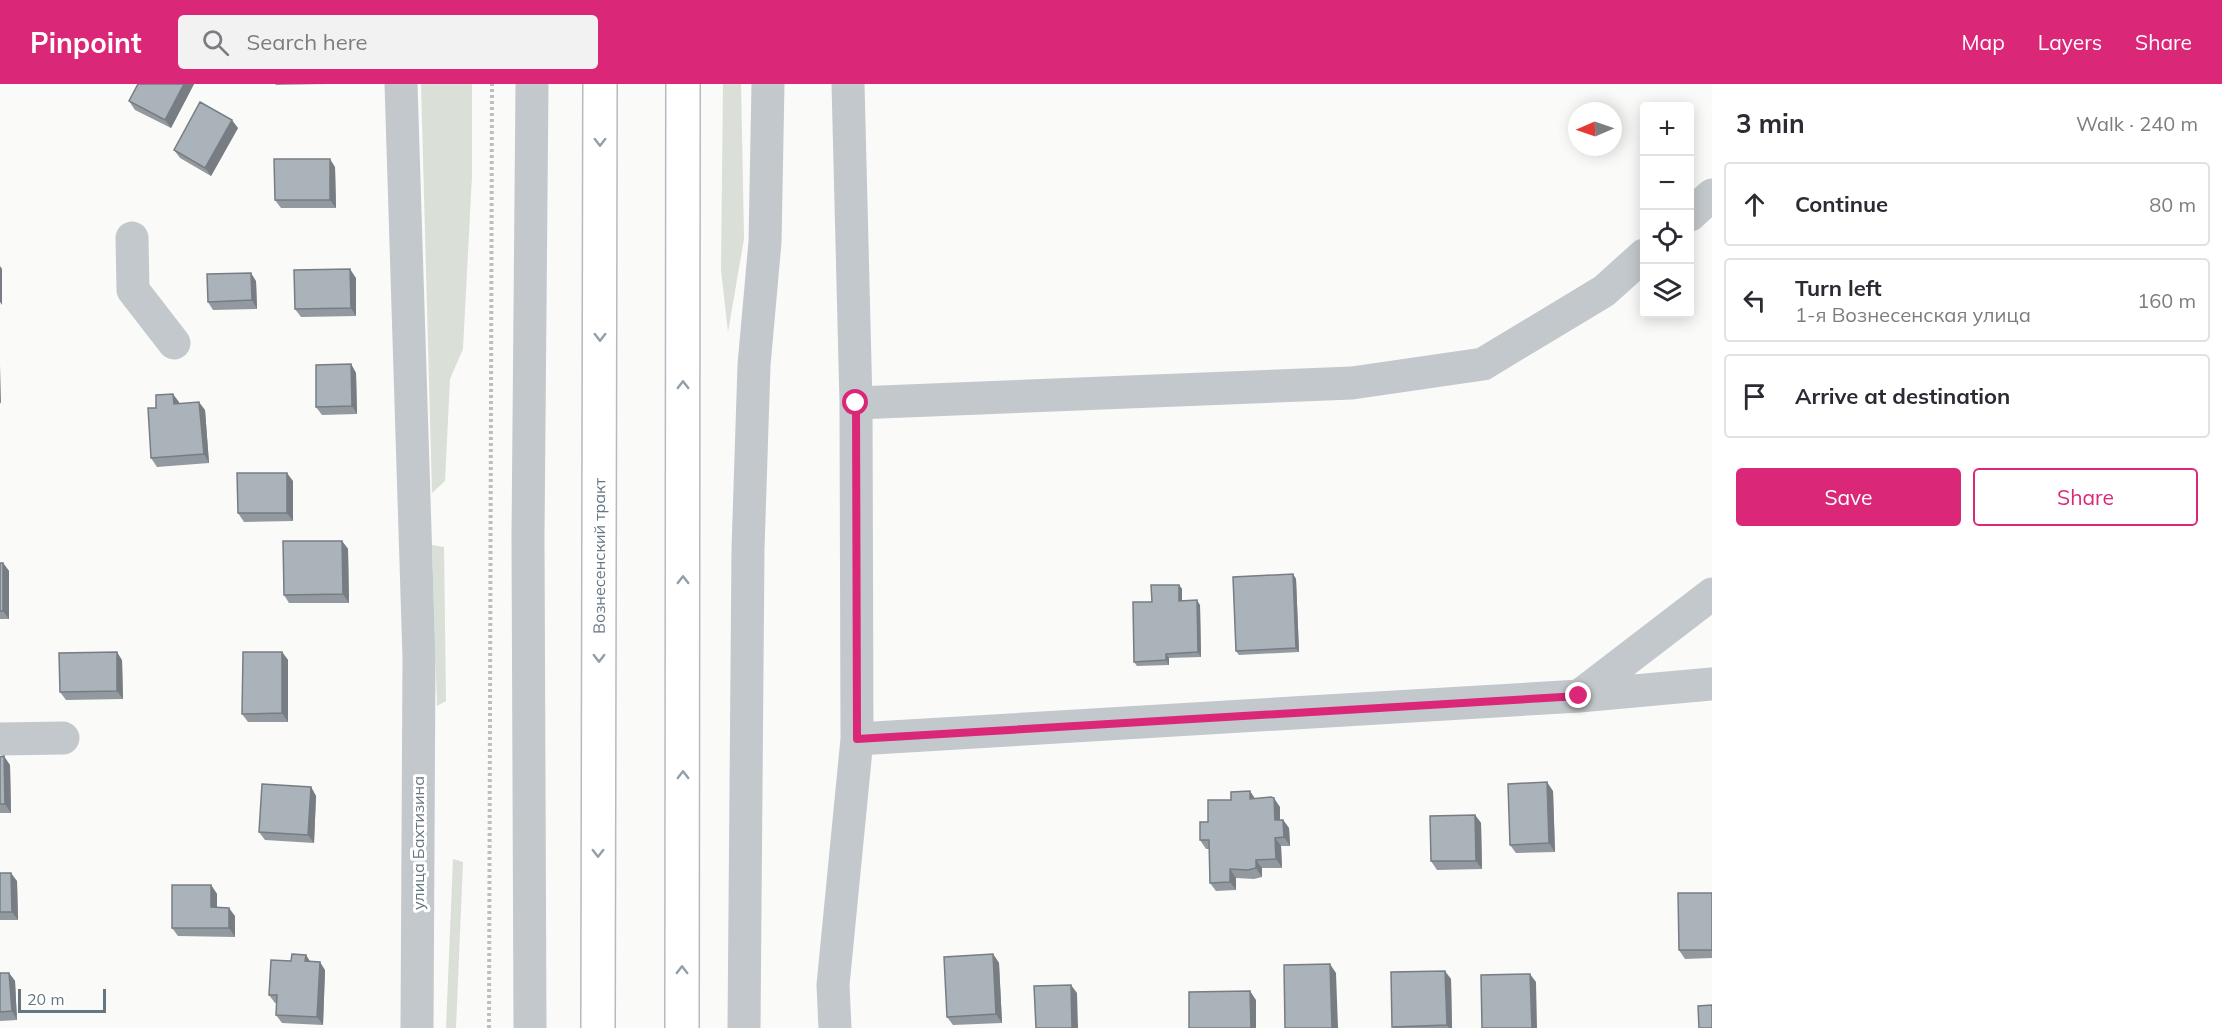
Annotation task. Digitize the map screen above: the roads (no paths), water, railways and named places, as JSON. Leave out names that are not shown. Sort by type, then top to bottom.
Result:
[{"type":"main road","name":"Вознесенский тракт","points":[[598,1028],[600,84]]},
{"type":"main road","points":[[682,1028],[683,84]]},
{"type":"street","name":"улица Бахтизина","points":[[401,84],[419,658],[417,1028]]},
{"type":"street","points":[[530,1028],[528,536],[532,84]]},
{"type":"street","points":[[744,1028],[748,549],[754,365],[765,242],[768,84]]},
{"type":"street","points":[[835,1028],[833,985],[857,739],[856,403],[848,84]]},
{"type":"street","points":[[1694,211],[1712,195]]},
{"type":"street","points":[[132,238],[133,290],[174,343]]},
{"type":"street","points":[[856,403],[1352,383],[1483,364],[1604,291],[1640,259]]},
{"type":"street","points":[[1579,696],[1712,594]]},
{"type":"street","points":[[857,739],[1579,696],[1712,684]]},
{"type":"street","points":[[0,739],[63,738]]}]
